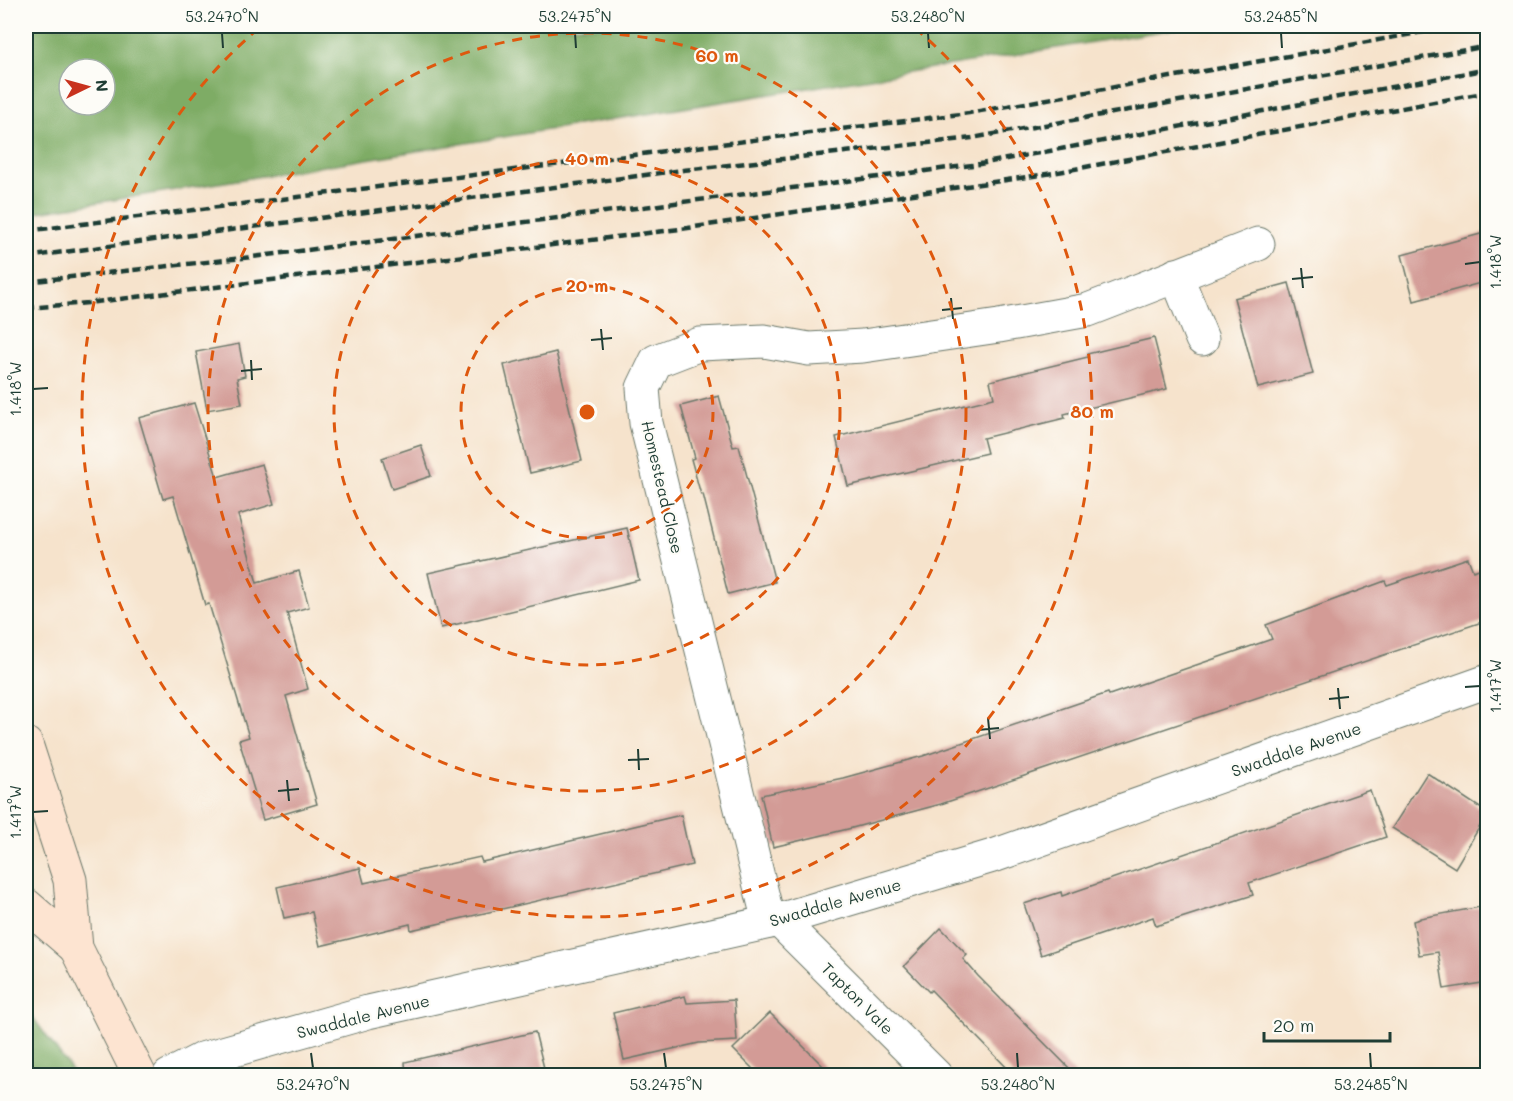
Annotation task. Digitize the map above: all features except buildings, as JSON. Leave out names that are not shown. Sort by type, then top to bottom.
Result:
[{"type":"main road","points":[[26,744],[70,880],[76,948],[140,1076]]},
{"type":"main road","points":[[26,905],[76,948]]},
{"type":"street","name":"Homestead Close","points":[[774,921],[646,423],[643,388],[656,361],[700,344],[764,341],[809,349],[864,346],[1088,310],[1258,244]]},
{"type":"street","points":[[1176,275],[1202,339]]},
{"type":"street","name":"Swaddale Avenue","points":[[170,1076],[202,1059],[368,1012],[774,921],[996,855],[1488,681]]},
{"type":"street","name":"Tapton Vale","points":[[774,921],[936,1076]]},
{"type":"green space","points":[[26,26],[1193,26],[26,214]]},
{"type":"green space","points":[[26,1008],[75,1075],[26,1075]]},
{"type":"railway","points":[[26,231],[969,113],[1457,26]]},
{"type":"railway","points":[[26,257],[683,170],[972,138],[1488,46]]},
{"type":"railway","points":[[26,282],[260,256],[980,164],[1488,69]]},
{"type":"railway","points":[[26,308],[88,303],[688,228],[1053,173],[1488,92]]}]
